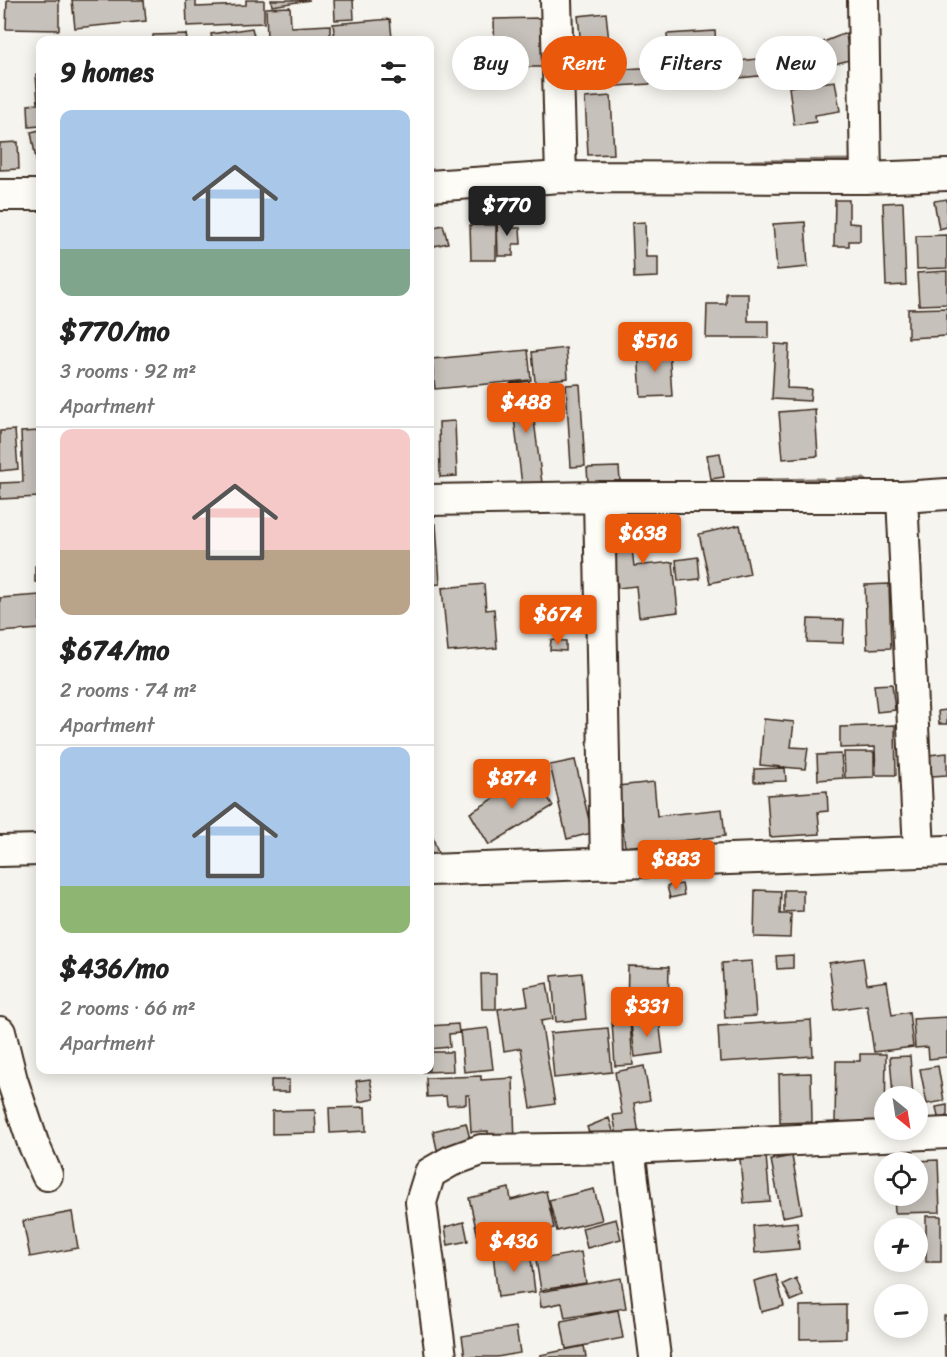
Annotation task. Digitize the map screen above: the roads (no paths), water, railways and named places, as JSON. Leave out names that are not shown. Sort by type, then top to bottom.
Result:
[{"type":"street","points":[[556,0],[561,177]]},
{"type":"street","points":[[863,0],[866,178]]},
{"type":"street","points":[[434,186],[561,177],[947,176]]},
{"type":"street","points":[[0,195],[36,195]]},
{"type":"street","points":[[434,500],[947,494]]},
{"type":"street","points":[[434,870],[933,851],[902,496]]},
{"type":"street","points":[[599,497],[606,864]]},
{"type":"street","points":[[0,851],[36,850]]},
{"type":"street","points":[[0,1032],[19,1101],[47,1175]]},
{"type":"street","points":[[441,1357],[421,1202],[430,1173],[451,1161],[481,1150],[629,1148],[947,1133]]},
{"type":"street","points":[[629,1148],[655,1357]]},
{"type":"waterway","points":[[753,163],[853,162]]},
{"type":"waterway","points":[[758,482],[822,481]]},
{"type":"waterway","points":[[838,481],[863,481]]}]
